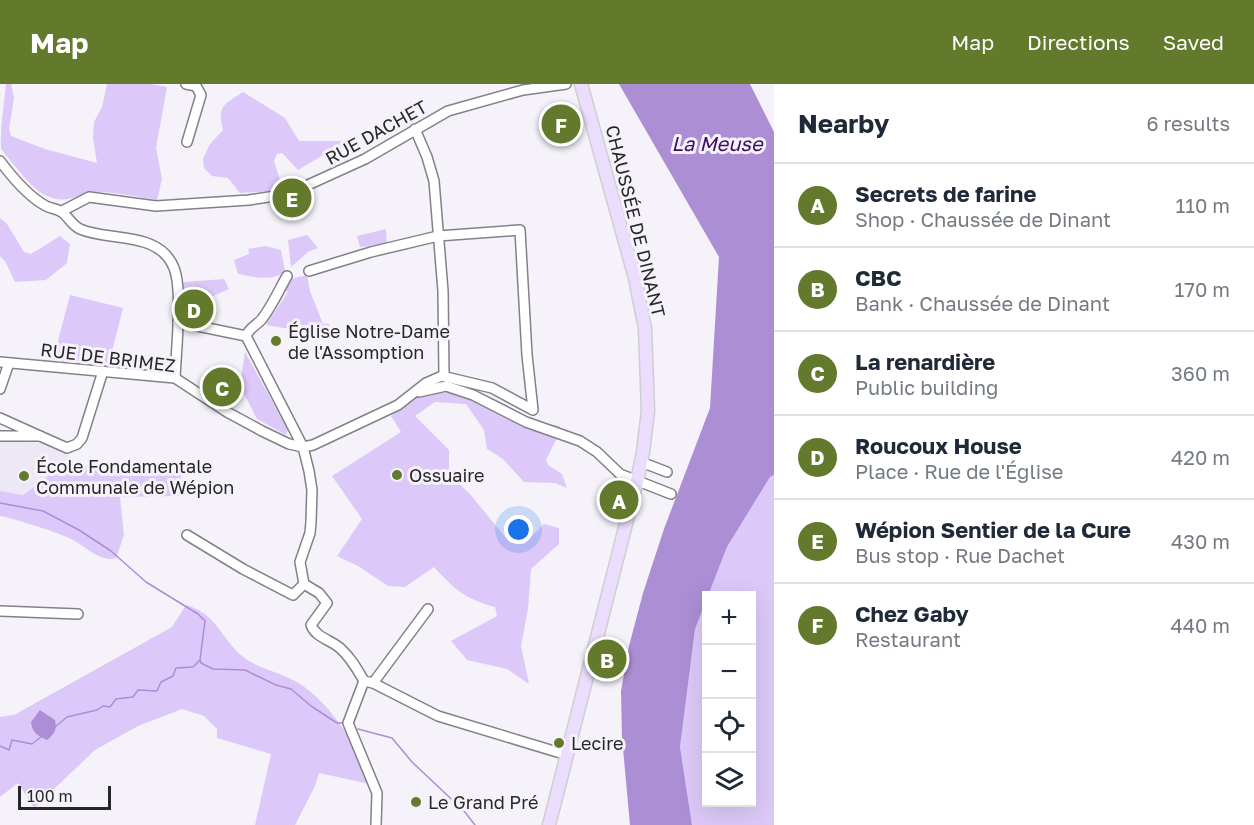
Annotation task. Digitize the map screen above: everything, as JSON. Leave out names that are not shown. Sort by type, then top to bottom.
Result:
[{"type":"main road","name":"CHAUSSÉE DE DINANT","points":[[549,825],[637,481],[648,411],[645,328],[635,278],[581,84]]},
{"type":"street","points":[[186,84],[196,86],[201,95],[187,142]]},
{"type":"street","name":"RUE DACHET","points":[[62,211],[89,197],[156,206],[249,200],[288,194],[365,159],[447,111],[523,90],[566,84]]},
{"type":"street","points":[[415,129],[434,181],[443,291],[443,376]]},
{"type":"street","points":[[0,161],[38,200],[46,206],[62,211],[80,228],[138,240],[166,255],[175,269],[177,280],[178,322],[175,378]]},
{"type":"street","points":[[303,447],[313,445],[398,405],[426,383],[443,376],[492,388],[533,410],[520,230],[438,236],[371,252],[309,272]]},
{"type":"street","points":[[246,336],[248,331],[256,326],[264,316],[287,276]]},
{"type":"street","points":[[178,322],[246,336]]},
{"type":"street","points":[[246,336],[303,447],[312,490],[310,533],[300,562],[304,584],[319,593],[327,603],[311,625],[313,631],[342,650],[368,682],[438,716],[567,755]]},
{"type":"street","points":[[0,388],[4,362]]},
{"type":"street","name":"RUE DE BRIMEZ","points":[[4,362],[175,378],[232,415],[289,444],[303,447]]},
{"type":"street","points":[[0,418],[67,448],[77,444],[82,438],[103,371]]},
{"type":"street","points":[[413,393],[446,386],[473,395],[526,422],[580,441],[597,452],[620,474],[671,494]]},
{"type":"street","points":[[0,436],[40,436]]},
{"type":"street","points":[[641,462],[667,472]]},
{"type":"street","points":[[187,535],[243,569],[293,595],[304,584]]},
{"type":"street","points":[[376,825],[377,793],[348,723],[368,682],[428,609]]},
{"type":"street","points":[[0,611],[78,614]]},
{"type":"shaded area","points":[[6,84],[11,84],[14,98],[9,129],[11,136],[45,149],[97,163],[93,138],[94,122],[102,107],[107,84],[151,84],[167,87],[156,148],[162,179],[157,200],[101,192],[68,199],[55,199],[41,193],[22,175],[1,149]]},
{"type":"shaded area","points":[[243,92],[285,118],[299,141],[347,141],[298,170],[282,153],[277,154],[274,161],[282,186],[274,191],[240,193],[228,178],[212,176],[204,168],[203,159],[210,144],[223,130],[221,111],[223,107]]},
{"type":"shaded area","points":[[0,218],[7,224],[24,252],[31,254],[60,236],[70,244],[67,263],[46,280],[15,282],[5,261],[0,256]]},
{"type":"shaded area","points":[[386,229],[387,244],[360,247],[357,236]]},
{"type":"shaded area","points":[[307,235],[318,248],[308,252],[291,267],[288,240]]},
{"type":"shaded area","points":[[265,246],[281,250],[285,271],[269,278],[238,274],[234,260],[249,254],[248,249]]},
{"type":"shaded area","points":[[307,275],[310,291],[323,324],[329,324],[331,336],[266,325],[288,292],[284,290],[290,279]]},
{"type":"shaded area","points":[[224,279],[229,289],[206,299],[203,320],[186,312],[183,282]]},
{"type":"shaded area","points":[[70,295],[123,308],[109,363],[53,360]]},
{"type":"shaded area","points":[[245,352],[288,430],[286,435],[257,419],[240,386]]},
{"type":"shaded area","points":[[433,381],[474,392],[495,401],[527,420],[560,426],[558,436],[546,460],[548,465],[562,474],[567,488],[555,483],[524,482],[503,459],[487,449],[484,430],[466,404],[435,402],[415,416],[449,450],[449,474],[470,494],[510,543],[524,544],[544,524],[559,528],[559,544],[531,569],[528,609],[521,646],[529,684],[507,669],[467,660],[451,641],[497,616],[495,607],[461,593],[434,567],[405,587],[388,586],[358,566],[337,556],[362,519],[332,476],[401,432],[391,416]]},
{"type":"shaded area","name":"École Fondamentale Communale de Wépion","points":[[0,441],[48,443],[70,452],[67,461],[22,495],[0,491]]},
{"type":"shaded area","points":[[67,461],[103,471],[182,463],[180,496],[120,497],[124,535],[116,558],[110,559],[99,556],[59,534],[0,516],[0,491],[23,495]]},
{"type":"shaded area","points":[[774,475],[774,825],[692,825],[680,747],[695,629],[702,610],[702,807],[756,807],[756,591],[710,591],[727,547],[770,477]]},
{"type":"shaded area","points":[[186,605],[212,620],[242,656],[256,665],[300,684],[324,704],[343,728],[370,784],[319,773],[315,786],[295,825],[255,825],[271,754],[217,738],[217,729],[204,716],[182,709],[138,726],[95,750],[34,808],[18,783],[0,797],[0,717],[14,715],[172,627]]},
{"type":"water","name":"La Meuse","points":[[619,84],[750,84],[774,132],[774,475],[770,477],[727,547],[710,591],[702,591],[702,611],[695,629],[680,747],[692,825],[630,825],[622,738],[621,691],[629,646],[643,593],[664,529],[710,408],[719,257]]},
{"type":"water","points":[[40,710],[55,720],[55,731],[47,740],[36,734],[31,722]]},
{"type":"waterway","points":[[0,503],[43,511],[79,530],[111,551],[146,582],[198,614],[205,621],[200,660]]},
{"type":"waterway","points":[[55,727],[67,717],[97,710],[103,706],[110,707],[116,699],[133,697],[138,690],[157,691],[161,682],[173,676],[176,668],[193,667],[200,660],[201,663],[213,669],[245,670],[276,685],[291,689],[311,706],[337,723],[342,723]]},
{"type":"waterway","points":[[358,729],[392,738],[412,762],[464,811],[475,825]]},
{"type":"waterway","points":[[0,746],[9,750],[12,740],[32,744],[41,737]]},
{"type":"place","name":"Chez Gaby","points":[[561,124]]},
{"type":"place","name":"Wépion Sentier de la Cure","points":[[292,198]]},
{"type":"place","name":"Roucoux House","points":[[194,309]]},
{"type":"place","name":"Église Notre-Dame de l'Assomption","points":[[276,341]]},
{"type":"place","name":"La renardière","points":[[222,387]]},
{"type":"place","name":"Ossuaire","points":[[397,475]]},
{"type":"place","name":"École Fondamentale Communale de Wépion","points":[[24,476]]},
{"type":"place","name":"Secrets de farine","points":[[619,500]]},
{"type":"place","name":"CBC","points":[[607,659]]},
{"type":"place","name":"Lecire","points":[[559,743]]},
{"type":"place","name":"Le Grand Pré","points":[[416,802]]}]
